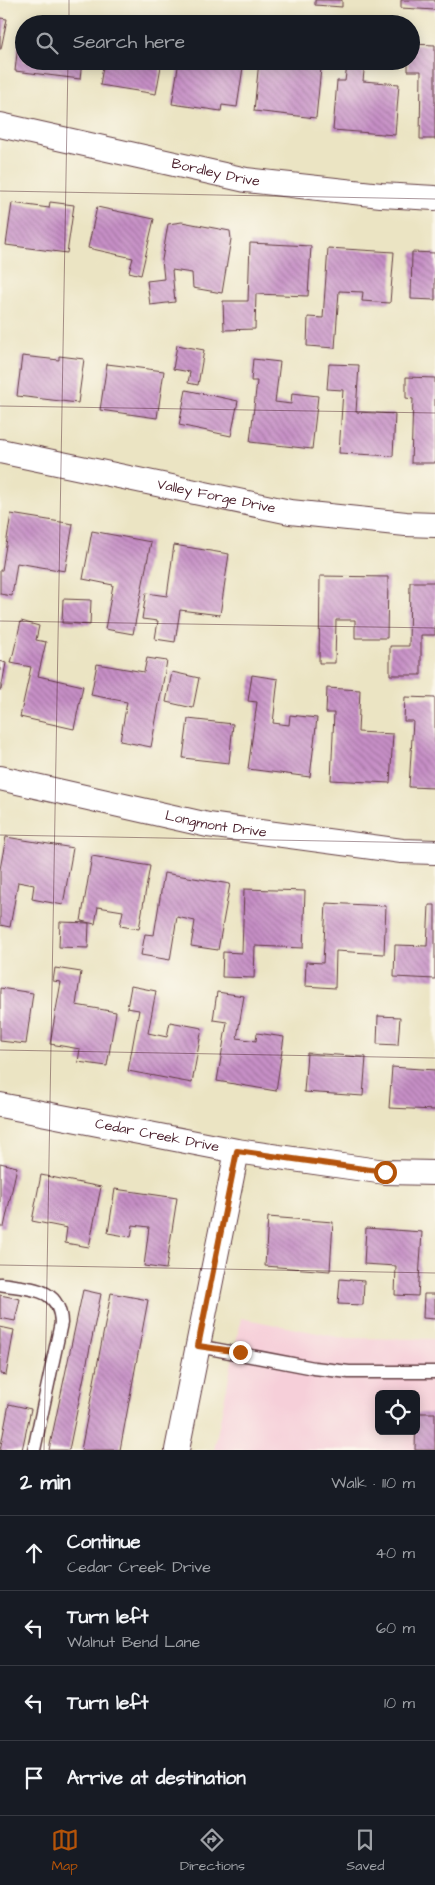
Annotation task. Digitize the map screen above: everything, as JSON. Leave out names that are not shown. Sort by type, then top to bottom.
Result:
[{"type":"street","name":"Bordley Drive","points":[[0,125],[246,180],[381,195],[435,198]]},
{"type":"street","name":"Valley Forge Drive","points":[[0,452],[290,512],[406,524],[435,524]]},
{"type":"street","name":"Longmont Drive","points":[[0,778],[208,825],[402,851],[435,852]]},
{"type":"street","name":"Cedar Creek Drive","points":[[0,1105],[237,1151],[385,1172],[435,1173]]},
{"type":"street","points":[[177,1450],[237,1151]]},
{"type":"lane","points":[[0,1284],[44,1292],[55,1299],[61,1310],[61,1323],[34,1450]]},
{"type":"lane","points":[[198,1346],[314,1368],[349,1372],[435,1372]]},
{"type":"shaded area","points":[[241,1318],[343,1338],[435,1339],[435,1450],[214,1450]]},
{"type":"building","points":[[315,0],[342,0],[342,7],[315,5]]},
{"type":"building","points":[[401,0],[435,0],[435,10],[401,8]]},
{"type":"building","points":[[0,18],[7,19],[1,49],[0,49]]},
{"type":"building","points":[[420,44],[435,45],[435,139],[420,139],[421,71],[408,71],[420,70]]},
{"type":"building","points":[[15,70],[81,70],[80,79]]},
{"type":"building","points":[[102,70],[160,70],[156,94],[100,85]]},
{"type":"building","points":[[178,70],[243,70],[237,107],[222,105],[221,111],[172,104]]},
{"type":"building","points":[[258,70],[321,70],[316,118],[254,111]]},
{"type":"building","points":[[346,70],[364,70],[363,81],[399,84],[395,135],[333,130],[337,81],[345,81]]},
{"type":"building","points":[[50,202],[74,205],[67,253],[6,245],[12,203],[49,208]]},
{"type":"building","points":[[97,207],[154,219],[141,275],[129,272],[133,258],[88,248]]},
{"type":"building","points":[[182,222],[230,231],[231,239],[222,293],[193,288],[192,273],[172,270],[175,302],[150,305],[147,281],[164,279],[162,260],[168,224]]},
{"type":"building","points":[[250,243],[311,246],[308,296],[256,294],[255,329],[224,330],[223,301],[248,301]]},
{"type":"building","points":[[328,248],[394,252],[390,303],[362,301],[363,292],[339,291],[335,348],[307,346],[308,317],[323,318]]},
{"type":"building","points":[[412,252],[435,253],[435,300],[411,299]]},
{"type":"building","points":[[177,345],[204,350],[198,385],[188,383],[190,372],[173,369]]},
{"type":"building","points":[[22,356],[59,360],[59,356],[84,359],[78,403],[17,396]]},
{"type":"building","points":[[253,359],[280,362],[275,402],[291,404],[292,393],[318,396],[312,449],[250,442],[257,381],[251,381]]},
{"type":"building","points":[[107,364],[164,371],[157,418],[100,410]]},
{"type":"building","points":[[329,364],[359,365],[356,412],[395,414],[393,456],[339,453],[343,390],[327,389]]},
{"type":"building","points":[[406,377],[435,378],[435,463],[411,463],[413,399],[406,398]]},
{"type":"building","points":[[186,390],[238,401],[231,436],[179,425]]},
{"type":"building","points":[[11,514],[73,524],[65,571],[17,563],[12,596],[0,594],[0,570],[2,570]]},
{"type":"building","points":[[92,531],[151,542],[133,634],[105,629],[113,585],[83,579]]},
{"type":"building","points":[[174,545],[229,554],[220,615],[180,610],[175,642],[155,639],[158,621],[142,619],[146,593],[167,596]]},
{"type":"building","points":[[320,576],[388,577],[387,638],[355,638],[355,620],[336,620],[335,663],[319,663]]},
{"type":"building","points":[[410,582],[435,582],[435,635],[421,635],[421,675],[390,675],[390,646],[409,646]]},
{"type":"building","points":[[63,599],[91,600],[90,625],[62,623]]},
{"type":"building","points":[[21,621],[39,626],[36,640],[46,642],[38,676],[83,686],[74,729],[20,717],[31,667],[11,663]]},
{"type":"building","points":[[147,658],[167,661],[151,747],[120,741],[127,702],[91,695],[97,664],[144,672]]},
{"type":"building","points":[[0,661],[6,663],[1,690],[0,690]]},
{"type":"building","points":[[172,672],[199,678],[193,708],[166,702]]},
{"type":"building","points":[[252,675],[278,679],[273,723],[289,725],[290,715],[317,718],[310,777],[248,769],[257,702],[248,701]]},
{"type":"building","points":[[327,688],[360,690],[358,732],[393,734],[390,783],[331,780],[334,713],[326,713]]},
{"type":"building","points":[[405,697],[435,698],[435,788],[409,787],[413,721],[404,721]]},
{"type":"building","points":[[188,719],[233,724],[229,763],[183,758]]},
{"type":"building","points":[[6,837],[73,848],[63,905],[32,899],[34,885],[18,882],[10,927],[0,925],[0,869]]},
{"type":"building","points":[[92,856],[150,866],[139,929],[120,926],[123,911],[98,907],[95,924],[81,921]]},
{"type":"building","points":[[164,873],[230,884],[218,950],[191,946],[195,921],[177,917],[170,960],[141,955],[145,934],[154,935]]},
{"type":"building","points":[[244,889],[305,891],[303,948],[255,946],[254,978],[222,977],[223,952],[242,953]]},
{"type":"building","points":[[326,903],[386,906],[384,954],[336,951],[335,988],[305,986],[306,962],[323,963]]},
{"type":"building","points":[[429,905],[435,905],[435,979],[394,977],[395,945],[427,946]]},
{"type":"building","points":[[60,922],[89,923],[88,948],[59,947]]},
{"type":"building","points":[[55,968],[81,972],[76,1005],[116,1012],[107,1066],[78,1062],[80,1049],[50,1044],[61,982],[53,981]]},
{"type":"building","points":[[131,986],[156,991],[148,1033],[167,1037],[170,1022],[202,1028],[192,1083],[128,1071],[139,1010],[127,1008]]},
{"type":"building","points":[[0,988],[33,993],[26,1044],[0,1041]]},
{"type":"building","points":[[217,992],[244,996],[237,1038],[256,1041],[257,1033],[284,1037],[276,1091],[217,1081],[227,1022],[213,1020]]},
{"type":"building","points":[[378,1016],[400,1017],[398,1045],[377,1044]]},
{"type":"building","points":[[307,1053],[366,1057],[363,1096],[304,1092]]},
{"type":"building","points":[[392,1067],[435,1070],[435,1110],[389,1108]]},
{"type":"building","points":[[0,1163],[17,1167],[4,1227],[0,1227]]},
{"type":"building","points":[[41,1175],[101,1187],[89,1247],[65,1243],[67,1228],[32,1221]]},
{"type":"building","points":[[115,1189],[177,1198],[166,1269],[144,1266],[149,1227],[133,1225],[131,1237],[108,1233]]},
{"type":"building","points":[[268,1217],[333,1222],[330,1271],[265,1266]]},
{"type":"building","points":[[366,1228],[422,1232],[418,1296],[395,1295],[396,1266],[364,1264]]},
{"type":"building","points":[[340,1279],[364,1281],[363,1305],[338,1304]]},
{"type":"building","points":[[83,1290],[101,1294],[69,1450],[49,1450]]},
{"type":"building","points":[[111,1293],[148,1300],[120,1450],[81,1450]]},
{"type":"building","points":[[424,1294],[435,1294],[435,1319],[423,1318]]},
{"type":"building","points":[[0,1295],[20,1299],[15,1321],[0,1318]]},
{"type":"building","points":[[0,1327],[14,1330],[6,1375],[0,1374]]},
{"type":"building","points":[[9,1404],[31,1409],[22,1450],[0,1450]]},
{"type":"building","points":[[420,1413],[435,1413],[435,1450],[415,1450],[415,1435],[420,1435]]},
{"type":"route","points":[[240,1352],[198,1346],[237,1151],[385,1172]]}]
